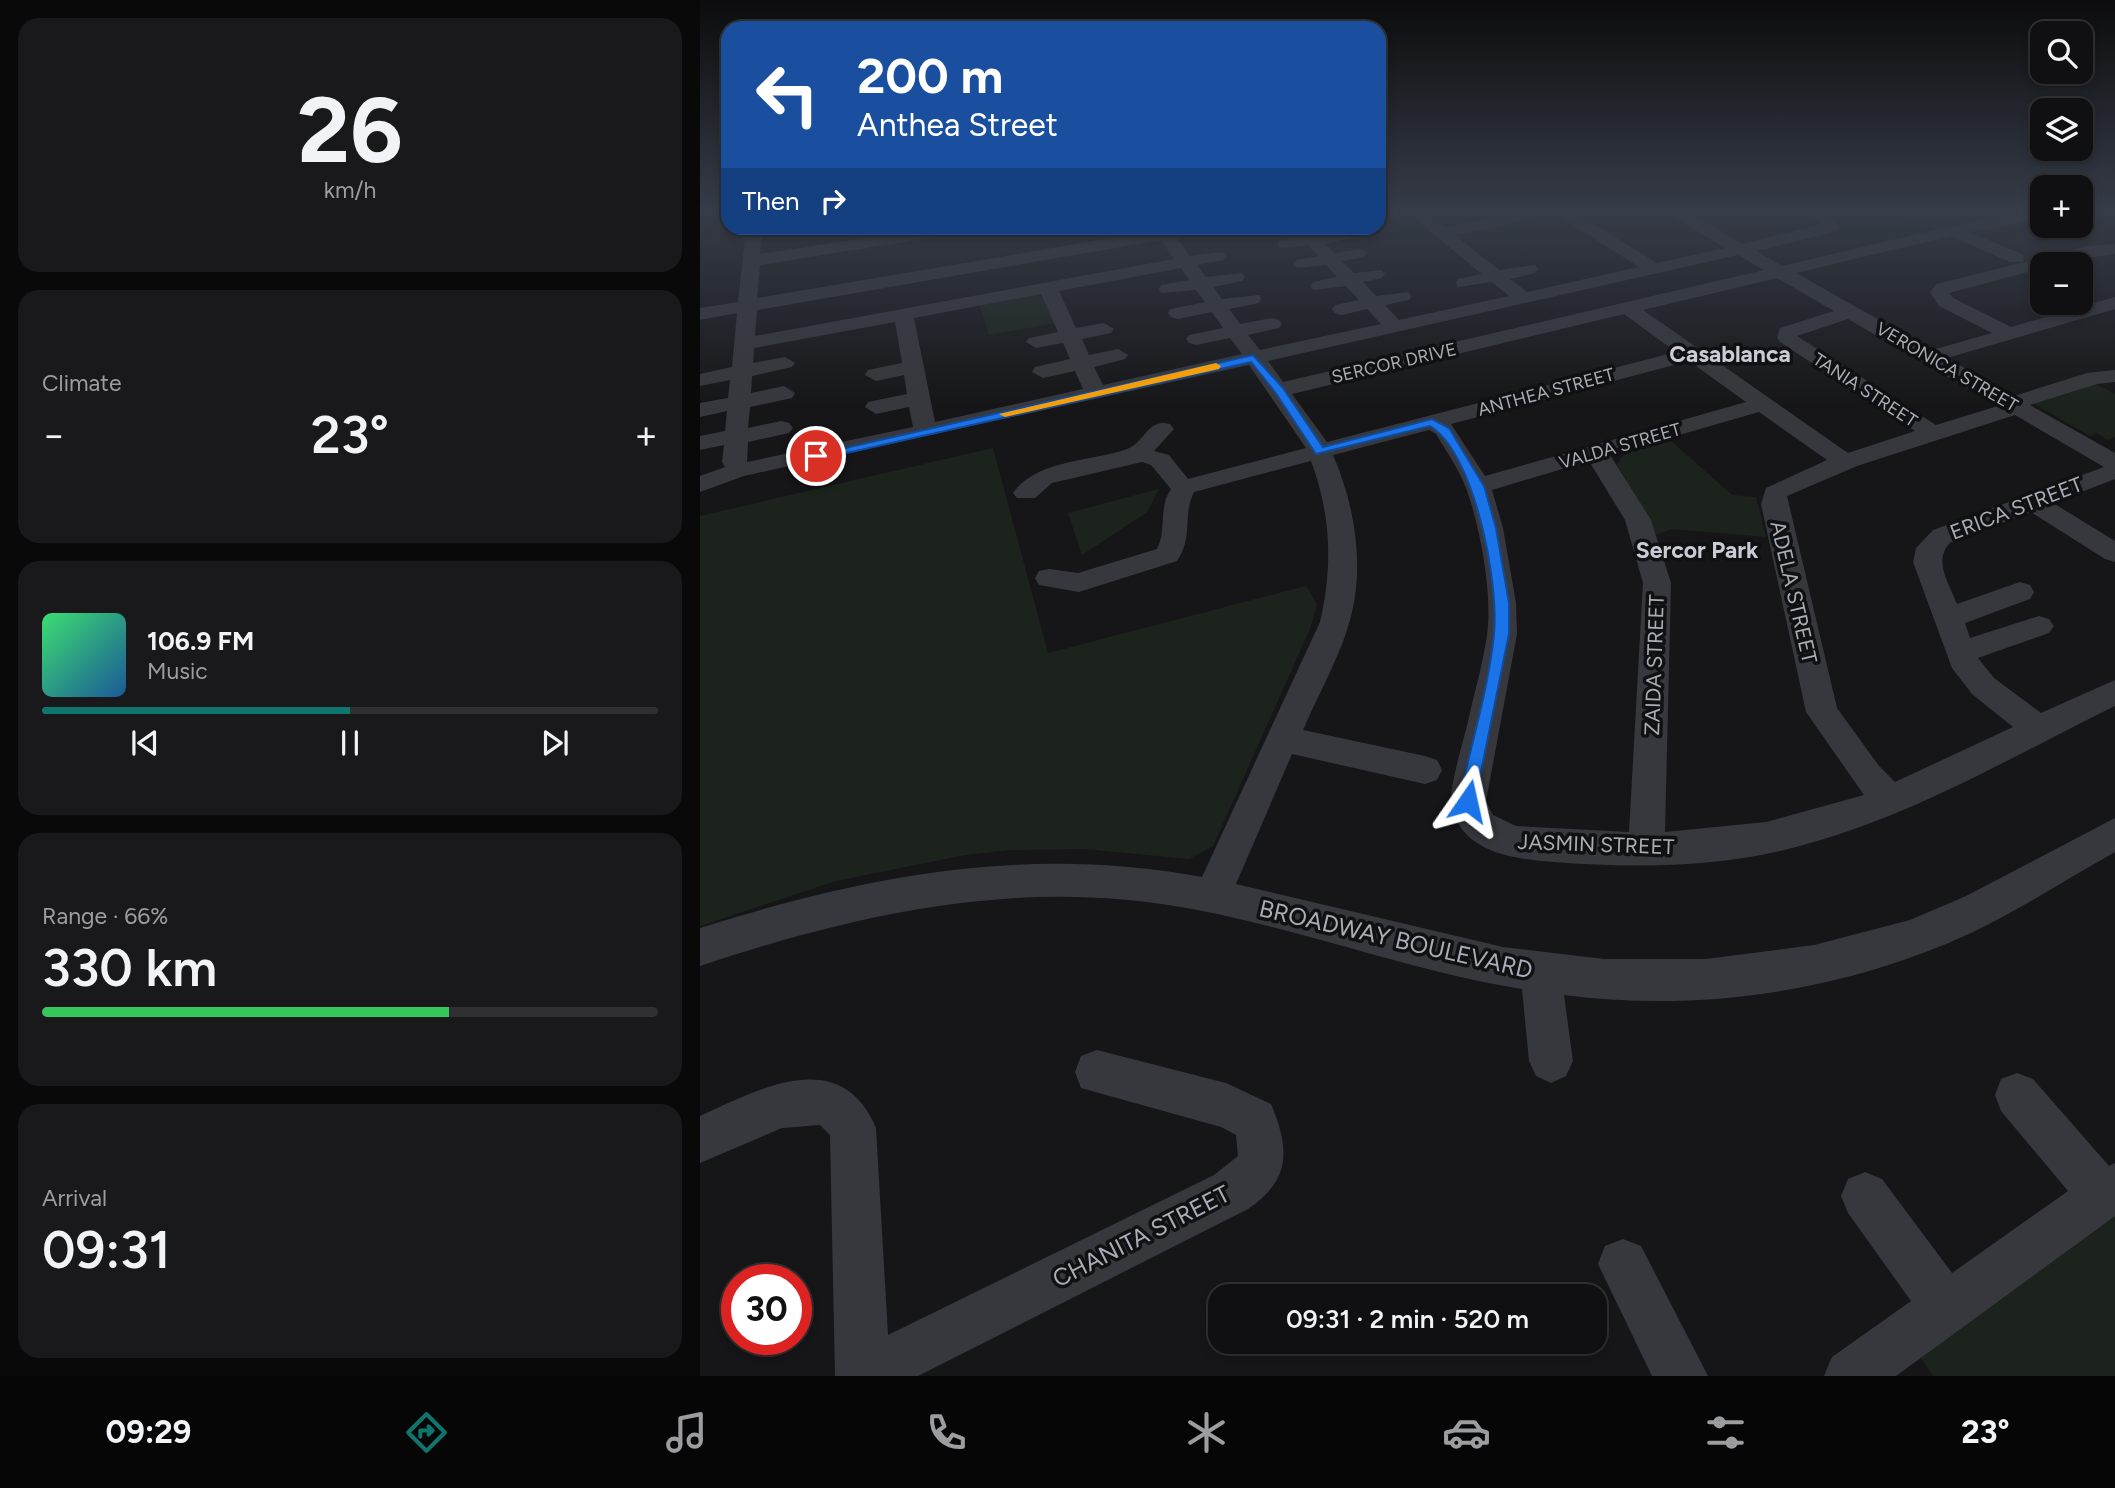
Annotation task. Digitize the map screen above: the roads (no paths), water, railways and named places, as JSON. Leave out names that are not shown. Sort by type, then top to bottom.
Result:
[{"type":"street","points":[[741,468],[734,462],[750,276]]},
{"type":"street","points":[[700,314],[913,276]]},
{"type":"street","points":[[744,344],[1110,276]]},
{"type":"street","points":[[1195,276],[1279,390],[1320,452],[1342,530],[1344,577],[1335,622],[1212,896]]},
{"type":"street","points":[[1346,276],[1394,326]]},
{"type":"street","points":[[1320,286],[1367,276]]},
{"type":"street","points":[[1465,283],[1499,276]]},
{"type":"street","points":[[700,485],[741,468],[761,468],[1617,276]]},
{"type":"street","name":"SERCOR DRIVE","points":[[1279,390],[1761,276]]},
{"type":"street","name":"VERONICA STREET","points":[[1786,276],[2115,463]]},
{"type":"street","points":[[1990,276],[1944,288],[1939,292],[1946,302],[2008,333]]},
{"type":"street","points":[[1168,289],[1236,277]]},
{"type":"street","points":[[1496,277],[1522,298]]},
{"type":"street","points":[[1048,288],[1096,393]]},
{"type":"street","points":[[1342,309],[1402,296]]},
{"type":"street","points":[[1178,313],[1252,299]]},
{"type":"street","points":[[1928,357],[2115,303]]},
{"type":"street","points":[[1627,307],[1846,463]]},
{"type":"street","name":"TANIA STREET","points":[[1850,312],[1794,328],[1787,332],[1787,338],[1934,434]]},
{"type":"street","points":[[904,315],[925,431]]},
{"type":"street","points":[[1196,339],[1272,324]]},
{"type":"street","points":[[1036,342],[1104,329]]},
{"type":"street","name":"ANTHEA STREET","points":[[1185,487],[1692,354]]},
{"type":"street","points":[[1043,372],[1118,355]]},
{"type":"street","points":[[700,380],[785,363]]},
{"type":"street","points":[[876,375],[913,367]]},
{"type":"street","name":"ADELA STREET","points":[[1889,799],[1867,776],[1822,712],[1773,498],[1784,486],[1846,463],[2095,378],[2115,378]]},
{"type":"street","points":[[2115,378],[2115,384]]},
{"type":"street","points":[[700,411],[784,393]]},
{"type":"street","points":[[876,407],[919,398]]},
{"type":"street","name":"VALDA STREET","points":[[1478,486],[1597,454],[1762,404]]},
{"type":"street","name":"JASMIN STREET","points":[[1432,422],[1445,430],[1478,486],[1490,528],[1503,620],[1469,793],[1472,817],[1487,832],[1509,841],[1646,849],[1688,848],[1762,839],[1830,822],[1889,799],[2115,692]]},
{"type":"street","points":[[700,443],[781,428]]},
{"type":"street","points":[[1137,455],[1162,429]]},
{"type":"street","name":"ZAIDA STREET","points":[[1597,454],[1638,520],[1657,583],[1646,849]]},
{"type":"street","points":[[1026,493],[1043,478],[1137,455],[1160,460],[1176,482],[1185,487],[1175,503],[1174,544],[1167,555],[1079,583],[1049,578]]},
{"type":"street","name":"ERICA STREET","points":[[2037,728],[1976,680],[1961,652],[1927,562],[1929,548],[1942,536],[2115,471]]},
{"type":"street","points":[[2033,502],[2115,553]]},
{"type":"street","points":[[1948,618],[2020,592]]},
{"type":"street","points":[[1961,652],[2039,626]]},
{"type":"street","points":[[1283,739],[1425,770]]},
{"type":"street","name":"BROADWAY BOULEVARD","points":[[700,947],[856,902],[978,882],[1099,880],[1212,896],[1466,960],[1541,973],[1669,980],[1741,976],[1814,965],[1891,945],[1936,929],[2115,834]]},
{"type":"street","points":[[1541,973],[1551,1061]]},
{"type":"street","name":"CHANITA STREET","points":[[700,1140],[800,1099],[820,1100],[846,1113],[853,1128],[863,1376],[1231,1192],[1247,1182],[1259,1166],[1264,1147],[1255,1119],[1226,1106],[1097,1072]]},
{"type":"street","points":[[1851,1376],[2109,1191],[2017,1095]]},
{"type":"street","points":[[1865,1196],[1947,1308]]},
{"type":"street","points":[[1623,1264],[1681,1376]]},
{"type":"district","name":"Casablanca","points":[[1730,354]]},
{"type":"district","name":"Sercor Park","points":[[1697,550]]}]
